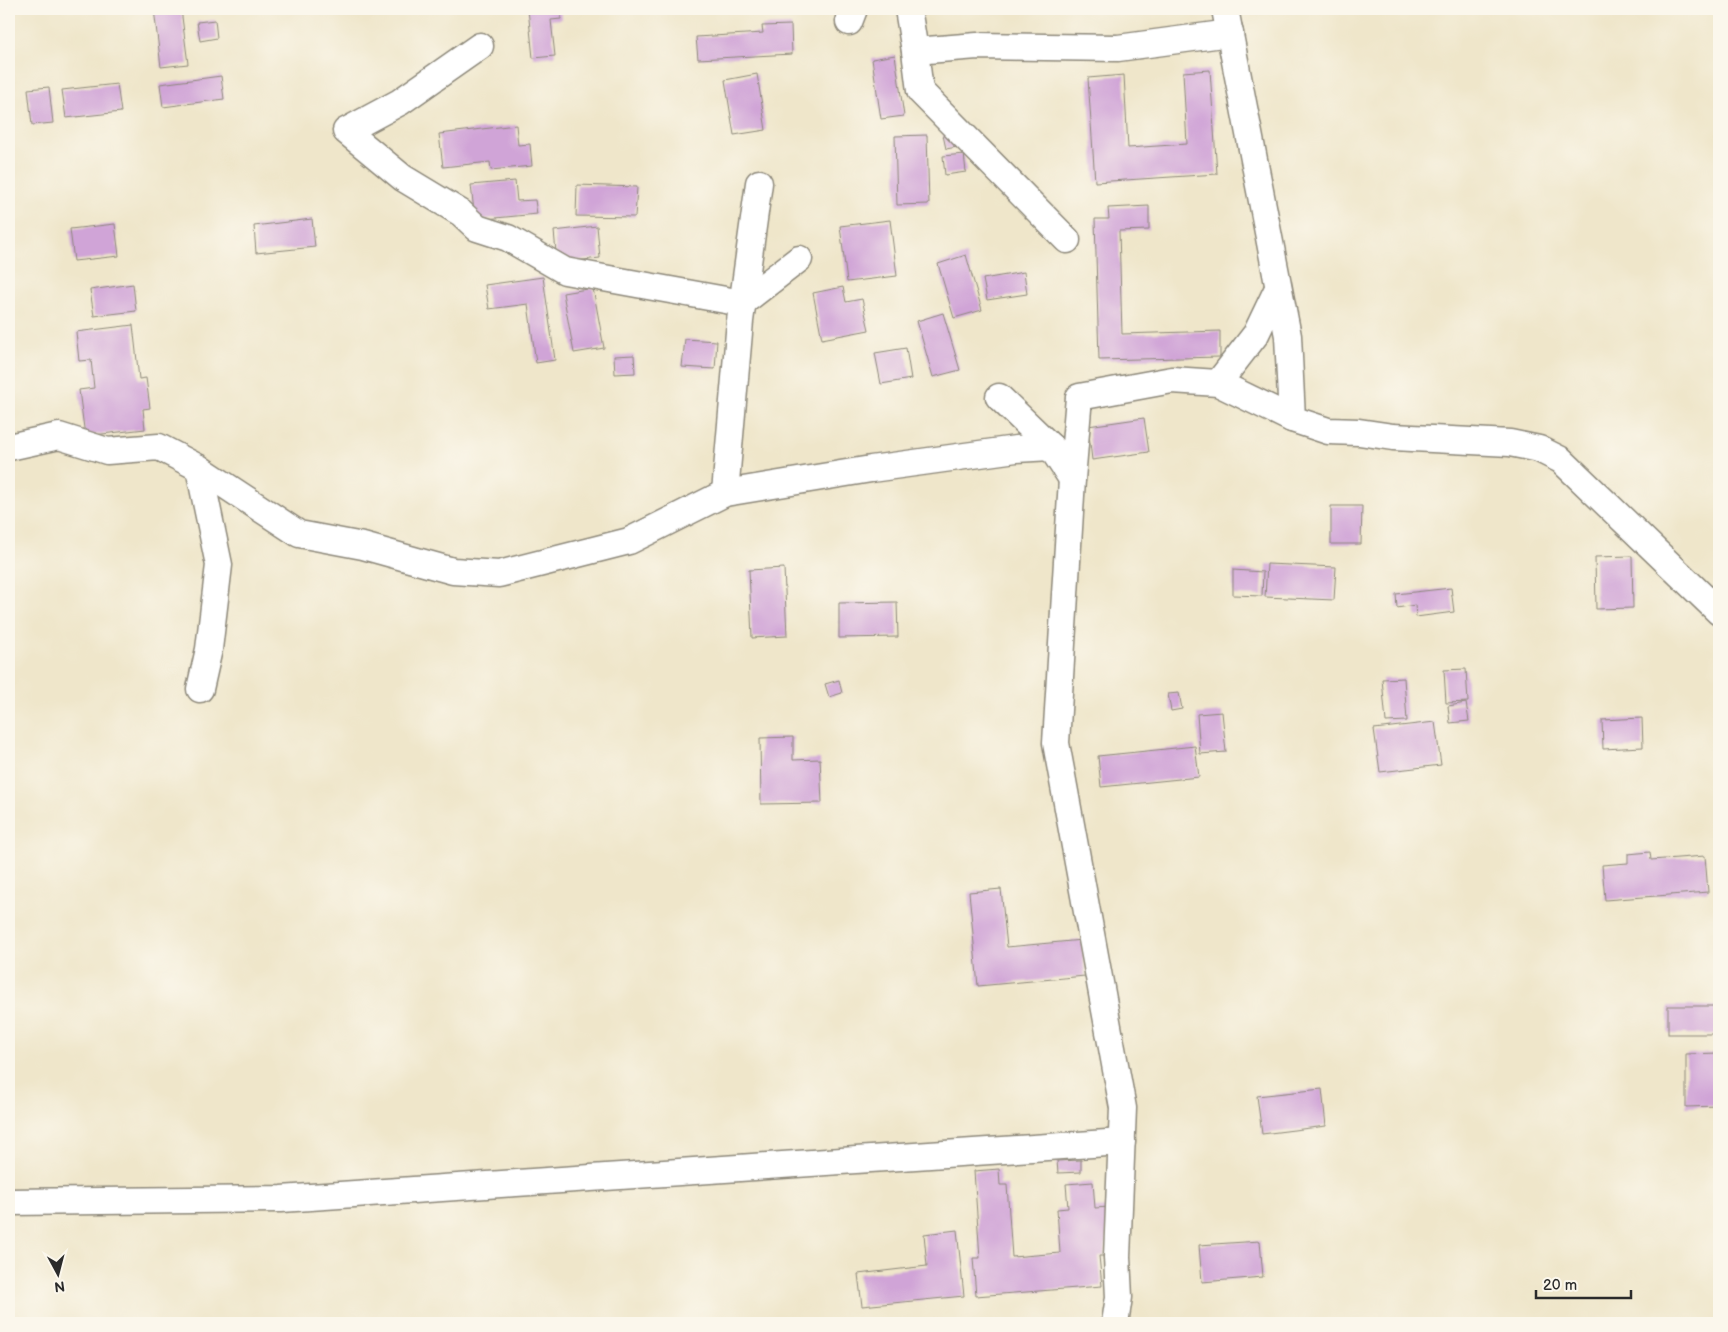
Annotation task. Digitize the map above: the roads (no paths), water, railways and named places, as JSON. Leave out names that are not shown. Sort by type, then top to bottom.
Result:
[{"type":"street","points":[[908,9],[920,91],[1067,240]]},
{"type":"street","points":[[915,51],[977,46],[1118,48],[1228,21],[1288,336],[1292,419]]},
{"type":"street","points":[[480,46],[400,102],[346,131],[403,178],[461,213],[478,228],[508,238],[565,271],[742,303],[800,259]]},
{"type":"street","points":[[725,492],[742,303],[758,183]]},
{"type":"street","points":[[1218,383],[1256,334],[1278,288]]},
{"type":"street","points":[[1115,1323],[1119,1297],[1117,1257],[1123,1108],[1056,743],[1072,479],[1079,397],[1172,380],[1218,383],[1292,419],[1328,431],[1359,432],[1393,437],[1510,443],[1539,449],[1561,460],[1719,612]]},
{"type":"street","points":[[999,397],[1051,447],[1072,479]]},
{"type":"street","points":[[9,447],[59,436],[107,451],[159,447],[199,468],[299,534],[363,546],[453,571],[499,574],[629,541],[725,492],[870,469],[1016,449],[1051,447]]},
{"type":"street","points":[[199,468],[219,565],[209,649],[200,689]]},
{"type":"street","points":[[9,1202],[281,1199],[1122,1142]]}]
